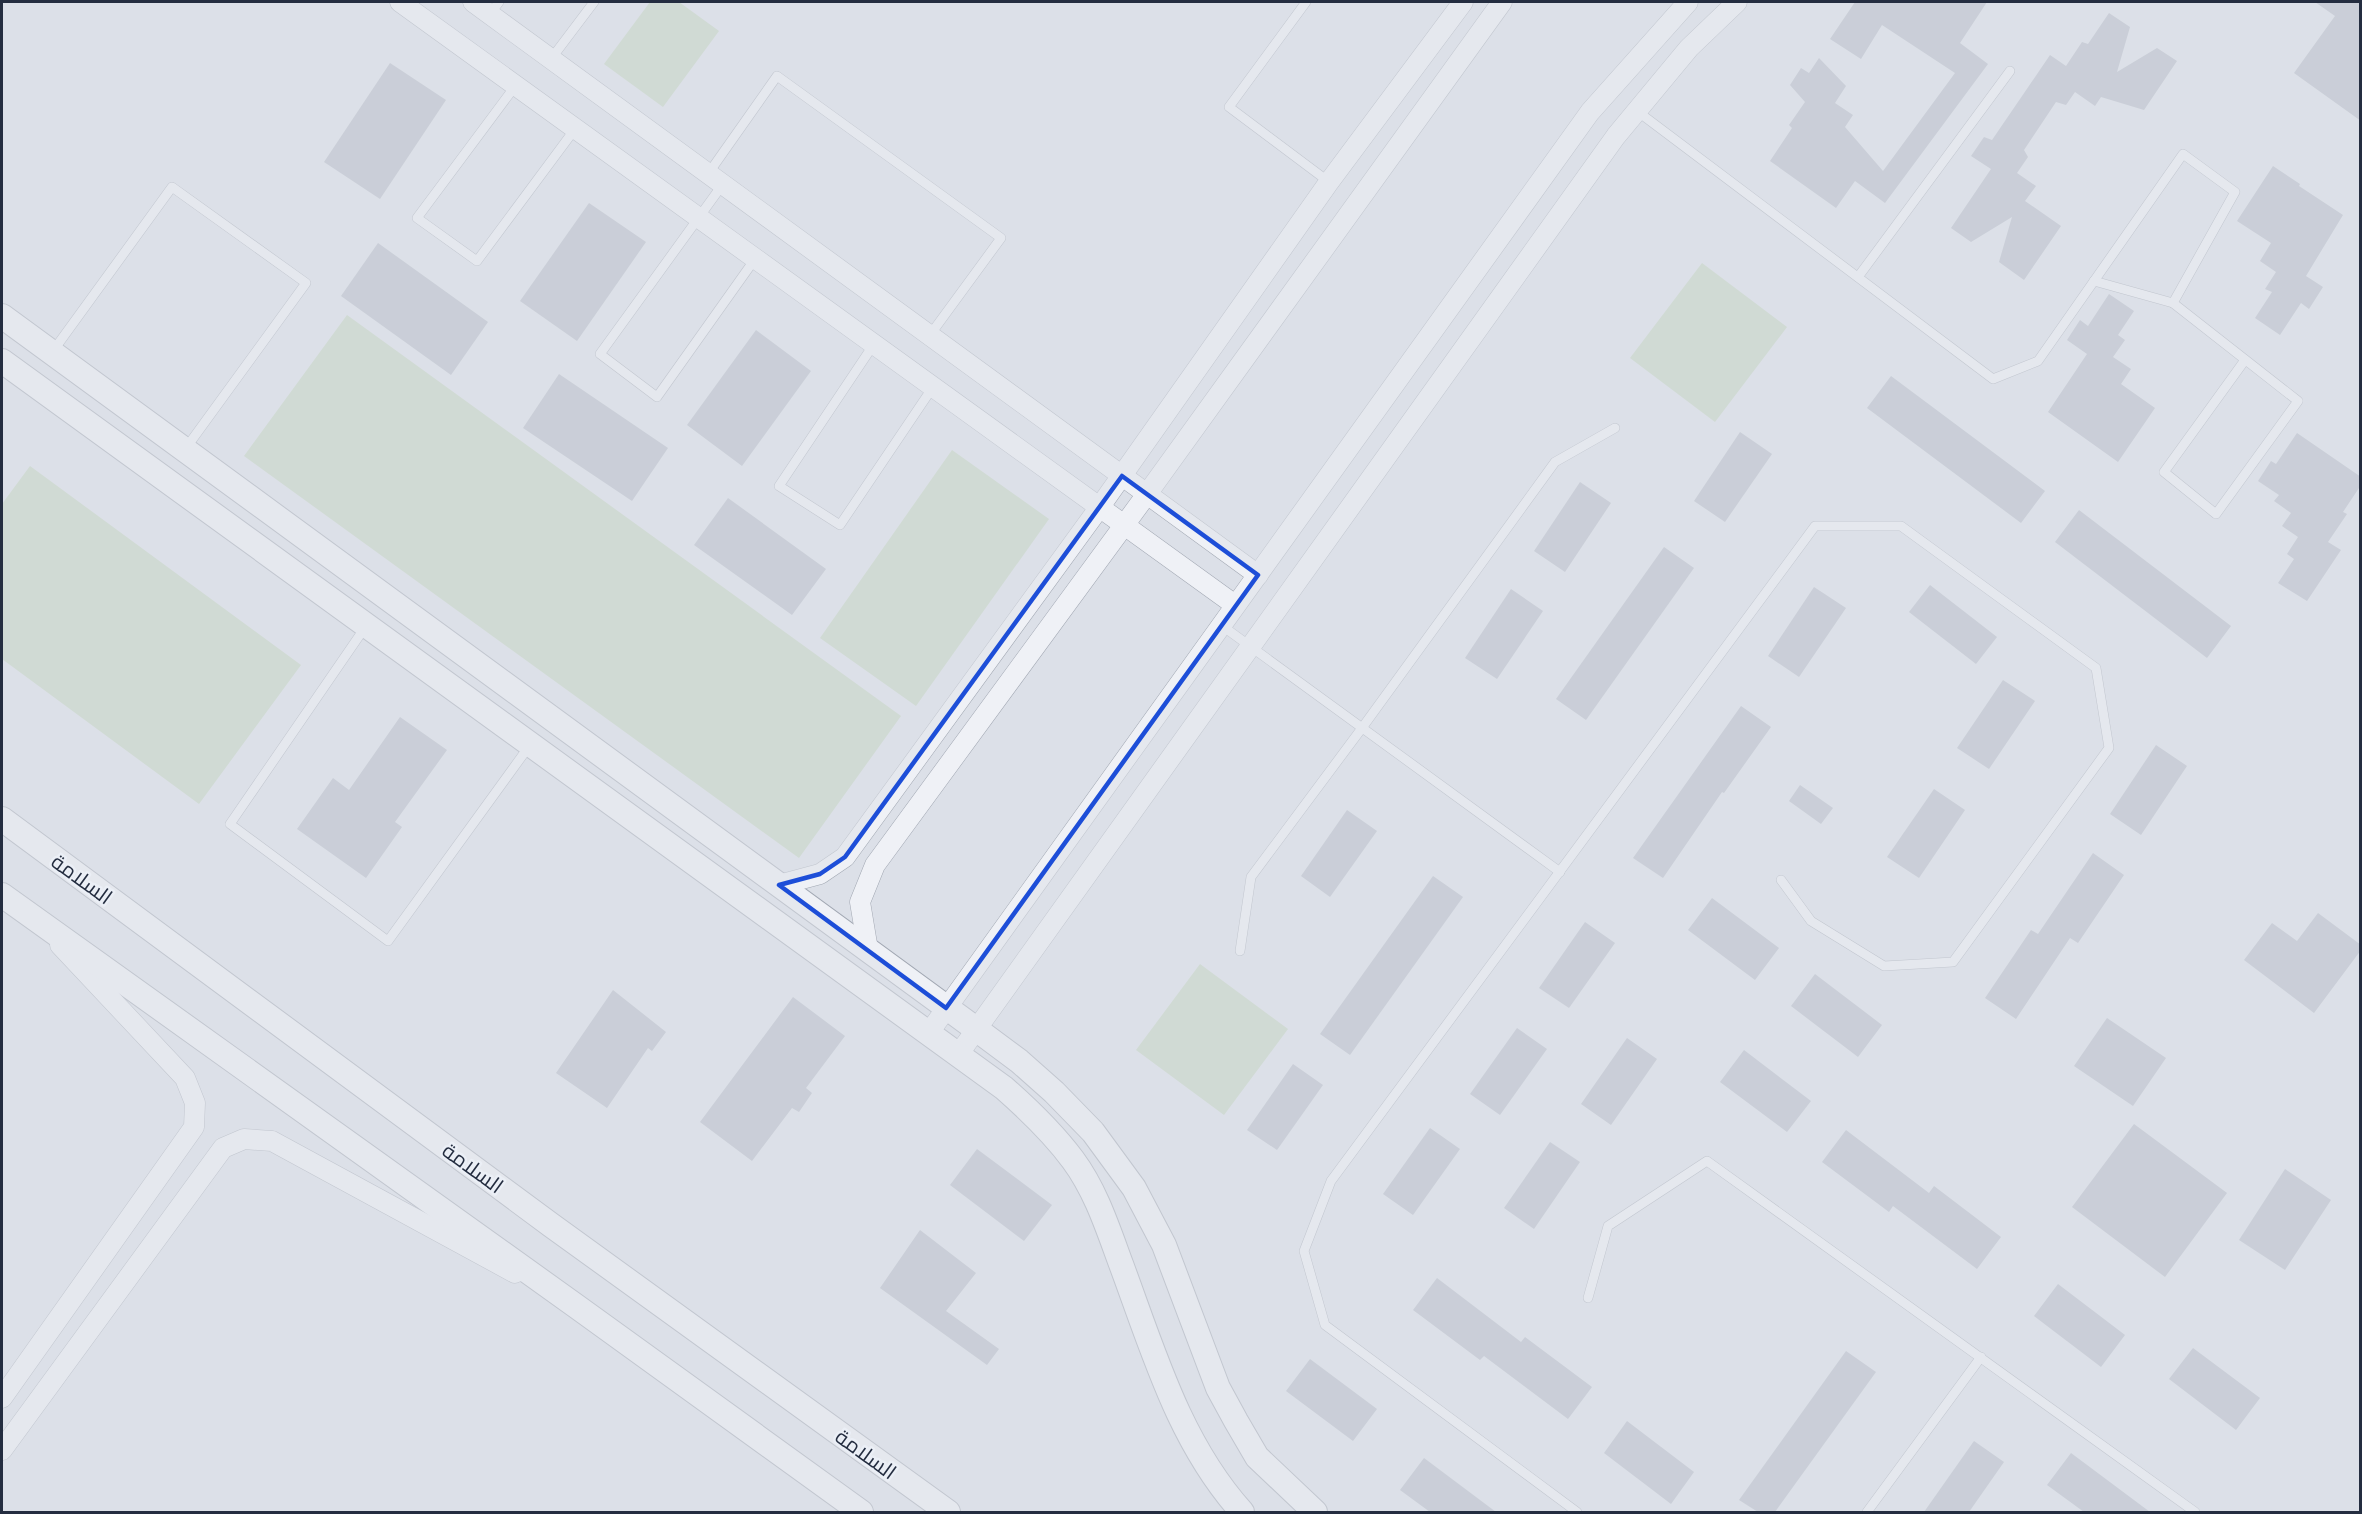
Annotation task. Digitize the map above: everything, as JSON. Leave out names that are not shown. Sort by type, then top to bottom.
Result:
[{"type":"street","points":[[400,2],[1235,605]]},
{"type":"street","points":[[473,2],[494,8],[551,59],[1258,575]]},
{"type":"street","points":[[779,885],[820,874],[844,857],[1122,476],[1329,182],[1463,2]]},
{"type":"street","points":[[868,950],[860,902],[875,865],[1147,494],[1502,2]]},
{"type":"street","points":[[928,1034],[1590,112],[1688,2]]},
{"type":"street","points":[[958,1055],[1610,145],[1689,48],[1737,2]]},
{"type":"street","points":[[2,316],[976,1029],[1019,1061],[1054,1092],[1094,1132],[1134,1188],[1164,1245],[1218,1388],[1257,1457],[1315,1512]]},
{"type":"street","points":[[2,361],[1004,1088],[1039,1119],[1074,1162],[1100,1208],[1179,1418],[1197,1453],[1223,1492],[1242,1512]]},
{"type":"street","name":"السلامة","points":[[2,819],[551,1226],[948,1512]]},
{"type":"street","points":[[2,895],[861,1512]]},
{"type":"street","points":[[2,1398],[194,1127],[195,1103],[185,1078],[40,923]]},
{"type":"street","points":[[2,1450],[223,1148],[244,1139],[272,1141],[576,1306]]},
{"type":"lane","points":[[551,59],[594,2]]},
{"type":"lane","points":[[1306,2],[1229,107],[1329,182]]},
{"type":"lane","points":[[1858,277],[2010,71]]},
{"type":"lane","points":[[755,259],[657,397],[600,354],[699,218],[715,179],[777,76],[1001,238],[930,335]]},
{"type":"lane","points":[[516,85],[417,218],[477,261],[575,129]]},
{"type":"lane","points":[[1637,111],[1993,379],[2037,361],[2183,154],[2235,192],[2173,303]]},
{"type":"lane","points":[[52,353],[172,187],[306,283],[185,450]]},
{"type":"lane","points":[[2094,281],[2173,303],[2298,401],[2217,514],[2164,472],[2245,360]]},
{"type":"lane","points":[[874,345],[779,486],[840,525],[933,387]]},
{"type":"lane","points":[[1240,951],[1251,877],[1556,462],[1616,428]]},
{"type":"lane","points":[[1577,1512],[1325,1325],[1304,1251],[1331,1181],[1815,526],[1901,526],[2096,668],[2109,748],[1953,962],[1884,966],[1811,921],[1781,880]]},
{"type":"lane","points":[[1221,625],[1560,872]]},
{"type":"lane","points":[[366,626],[230,824],[388,941],[530,745]]},
{"type":"lane","points":[[1588,1298],[1608,1226],[1707,1161],[2195,1512]]},
{"type":"lane","points":[[1867,1512],[1981,1357]]},
{"type":"highlighted area","points":[[1122,476],[1258,575],[946,1008],[779,885],[820,874],[845,857]]},
{"type":"green space","points":[[650,2],[679,2],[719,31],[663,107],[604,64]]},
{"type":"green space","points":[[1702,263],[1787,327],[1715,422],[1630,358]]},
{"type":"green space","points":[[347,315],[901,716],[799,858],[244,456]]},
{"type":"green space","points":[[952,450],[1049,519],[916,706],[820,638]]},
{"type":"green space","points":[[30,466],[301,665],[199,804],[2,659],[2,504]]},
{"type":"green space","points":[[1200,964],[1288,1029],[1224,1115],[1136,1050]]},
{"type":"building","points":[[1855,2],[1987,2],[1960,43],[1988,64],[1885,203],[1855,181],[1836,208],[1770,161],[1792,128],[1789,125],[1805,102],[1790,85],[1801,68],[1809,73],[1819,58],[1846,86],[1835,103],[1853,115],[1845,127],[1883,171],[1955,73],[1882,25],[1861,59],[1830,39]]},
{"type":"building","points":[[2315,2],[2361,2],[2361,121],[2294,73],[2335,16]]},
{"type":"building","points":[[2109,13],[2130,27],[2117,72],[2157,48],[2177,61],[2144,110],[2101,97],[2095,106],[2075,92],[2066,105],[2056,102],[2024,150],[2028,157],[2017,173],[2036,186],[2025,201],[2061,226],[2024,280],[1999,262],[2012,217],[1971,242],[1951,228],[1991,169],[1971,156],[1984,137],[1992,140],[2050,55],[2066,66],[2082,42],[2088,44]]},
{"type":"building","points":[[390,63],[446,100],[380,199],[324,162]]},
{"type":"building","points":[[2273,166],[2343,215],[2306,276],[2323,287],[2309,309],[2301,303],[2280,335],[2255,318],[2272,292],[2265,289],[2276,272],[2260,261],[2271,243],[2237,221]]},
{"type":"building","points":[[589,203],[646,242],[577,341],[520,301]]},
{"type":"building","points":[[378,243],[488,322],[451,375],[341,296]]},
{"type":"building","points":[[2109,294],[2134,311],[2118,335],[2125,340],[2113,357],[2131,369],[2121,384],[2155,408],[2118,462],[2048,412],[2087,354],[2067,340],[2080,320],[2088,326]]},
{"type":"building","points":[[756,330],[811,371],[742,466],[687,425]]},
{"type":"building","points":[[559,374],[668,448],[632,501],[523,428]]},
{"type":"building","points":[[1891,376],[2045,491],[2021,523],[1867,408]]},
{"type":"building","points":[[1740,432],[1772,454],[1725,522],[1694,501]]},
{"type":"building","points":[[2297,433],[2361,477],[2361,485],[2343,512],[2347,514],[2328,542],[2341,550],[2307,601],[2278,583],[2294,559],[2287,554],[2298,537],[2282,526],[2291,513],[2274,501],[2279,495],[2258,481],[2271,461],[2276,464]]},
{"type":"building","points":[[1580,482],[1611,503],[1565,572],[1534,551]]},
{"type":"building","points":[[728,498],[826,569],[792,615],[694,545]]},
{"type":"building","points":[[2079,510],[2231,626],[2207,658],[2055,542]]},
{"type":"building","points":[[1664,547],[1694,568],[1586,720],[1556,699]]},
{"type":"building","points":[[1930,585],[1997,637],[1976,664],[1909,612]]},
{"type":"building","points":[[1814,587],[1846,608],[1799,677],[1768,656]]},
{"type":"building","points":[[1511,589],[1543,611],[1497,679],[1465,658]]},
{"type":"building","points":[[2003,680],[2035,701],[1989,769],[1957,748]]},
{"type":"building","points":[[1741,706],[1771,727],[1724,793],[1722,792],[1663,878],[1633,858]]},
{"type":"building","points":[[400,717],[447,750],[395,822],[402,827],[366,878],[297,829],[333,778],[349,790]]},
{"type":"building","points":[[2156,745],[2187,766],[2141,835],[2110,814]]},
{"type":"building","points":[[1800,785],[1833,808],[1821,824],[1789,801]]},
{"type":"building","points":[[1934,789],[1965,810],[1919,878],[1887,857]]},
{"type":"building","points":[[1347,810],[1377,831],[1330,897],[1301,876]]},
{"type":"building","points":[[2093,853],[2124,875],[2078,943],[2070,938],[2016,1019],[1985,998],[2031,930],[2038,934]]},
{"type":"building","points":[[1433,876],[1463,897],[1350,1055],[1320,1034]]},
{"type":"building","points":[[1712,898],[1779,948],[1755,980],[1688,930]]},
{"type":"building","points":[[2318,913],[2361,945],[2361,950],[2314,1013],[2244,960],[2272,923],[2297,941]]},
{"type":"building","points":[[1585,922],[1615,943],[1569,1008],[1539,988]]},
{"type":"building","points":[[1815,974],[1882,1025],[1858,1057],[1791,1006]]},
{"type":"building","points":[[613,990],[666,1032],[652,1051],[648,1048],[607,1108],[556,1073]]},
{"type":"building","points":[[793,997],[845,1036],[806,1088],[812,1093],[799,1112],[792,1108],[752,1161],[700,1122]]},
{"type":"building","points":[[2107,1018],[2166,1058],[2133,1106],[2074,1066]]},
{"type":"building","points":[[1517,1028],[1547,1049],[1500,1115],[1470,1094]]},
{"type":"building","points":[[1627,1038],[1657,1059],[1611,1125],[1581,1104]]},
{"type":"building","points":[[1744,1050],[1811,1101],[1787,1132],[1720,1082]]},
{"type":"building","points":[[1293,1064],[1323,1085],[1277,1150],[1247,1130]]},
{"type":"building","points":[[2134,1124],[2227,1193],[2165,1277],[2072,1207]]},
{"type":"building","points":[[1430,1128],[1460,1149],[1413,1215],[1383,1194]]},
{"type":"building","points":[[1846,1130],[1929,1193],[1934,1186],[2001,1237],[1977,1269],[1893,1206],[1889,1212],[1822,1162]]},
{"type":"building","points":[[1550,1142],[1580,1162],[1534,1229],[1504,1208]]},
{"type":"building","points":[[977,1149],[1052,1205],[1024,1241],[950,1185]]},
{"type":"building","points":[[2285,1169],[2331,1200],[2285,1270],[2239,1240]]},
{"type":"building","points":[[920,1230],[976,1273],[946,1311],[999,1349],[987,1365],[880,1288]]},
{"type":"building","points":[[1437,1278],[1521,1342],[1525,1337],[1592,1387],[1568,1419],[1484,1356],[1480,1360],[1413,1310]]},
{"type":"building","points":[[2058,1284],[2125,1335],[2101,1367],[2034,1316]]},
{"type":"building","points":[[2193,1348],[2260,1398],[2236,1430],[2169,1379]]},
{"type":"building","points":[[1846,1351],[1876,1372],[1775,1512],[1758,1512],[1739,1500]]},
{"type":"building","points":[[1310,1359],[1377,1409],[1353,1441],[1286,1391]]},
{"type":"building","points":[[1627,1421],[1694,1472],[1671,1504],[1604,1453]]},
{"type":"building","points":[[1974,1441],[2004,1462],[1969,1512],[1924,1512]]},
{"type":"building","points":[[2071,1453],[2150,1512],[2084,1512],[2047,1485]]},
{"type":"building","points":[[1424,1458],[1496,1512],[1430,1512],[1400,1490]]}]
